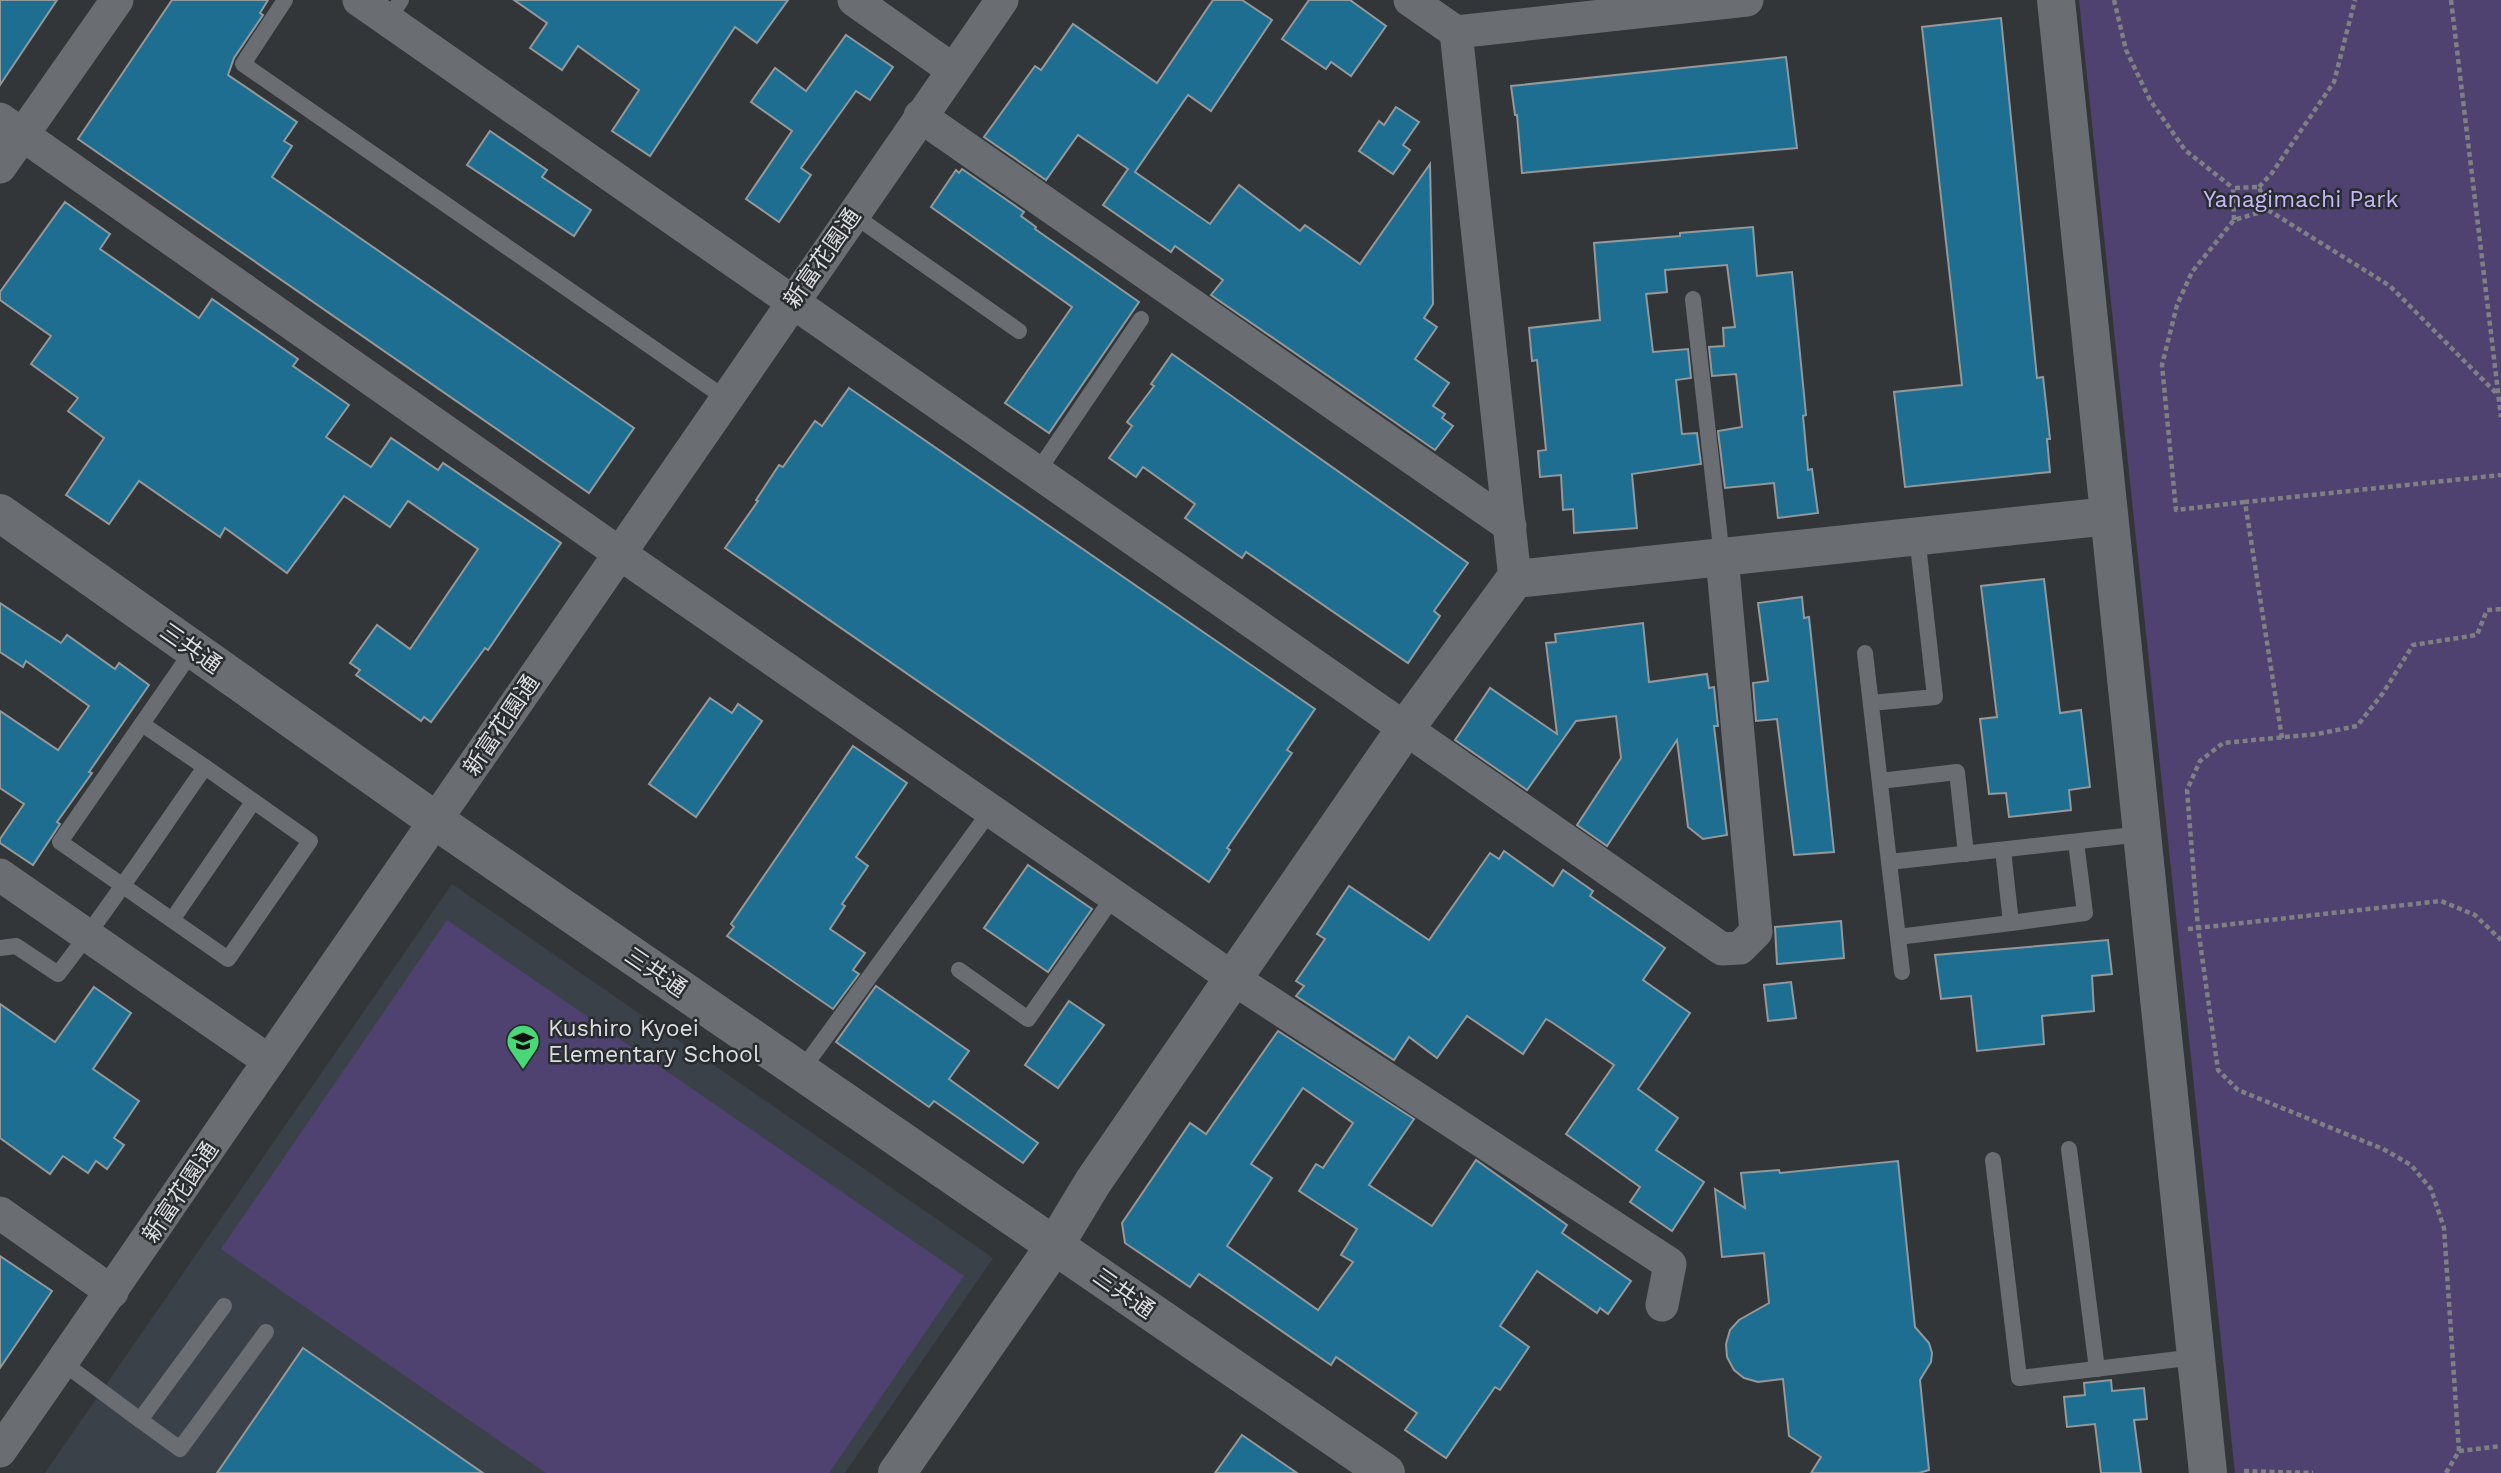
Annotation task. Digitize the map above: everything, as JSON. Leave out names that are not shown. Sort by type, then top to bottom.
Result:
[{"type":"street","points":[[0,167],[11,127],[117,0]]},
{"type":"street","points":[[359,0],[394,10],[792,300],[1721,949],[1740,948],[1756,932],[1722,557]]},
{"type":"street","points":[[854,0],[953,70]]},
{"type":"street","name":"新富花園通","points":[[0,1451],[112,1292],[792,300],[1002,0]]},
{"type":"street","points":[[1410,0],[1456,32],[1747,0]]},
{"type":"street","points":[[2056,0],[2208,1472]]},
{"type":"street","points":[[897,1473],[1055,1245],[1093,1182],[1405,729],[1516,579],[1456,32]]},
{"type":"street","points":[[920,116],[1510,526]]},
{"type":"street","points":[[11,127],[1234,979],[1670,1265],[1662,1304]]},
{"type":"street","name":"三共通","points":[[0,513],[436,821],[1386,1473]]},
{"type":"street","points":[[1516,579],[2109,516]]},
{"type":"street","points":[[0,875],[269,1061]]},
{"type":"street","points":[[0,1213],[112,1292]]},
{"type":"lane","points":[[285,0],[243,64],[725,398]]},
{"type":"lane","points":[[852,214],[1019,331]]},
{"type":"lane","points":[[1693,299],[1722,557]]},
{"type":"lane","points":[[1038,471],[1140,319]]},
{"type":"lane","points":[[1871,703],[1935,696],[1917,536]]},
{"type":"lane","points":[[142,724],[310,841],[228,959],[60,842],[193,650]]},
{"type":"lane","points":[[1866,653],[1902,972]]},
{"type":"lane","points":[[0,948],[16,946],[58,974],[88,936],[205,767]]},
{"type":"lane","points":[[1880,780],[1957,772],[1966,854]]},
{"type":"lane","points":[[172,920],[253,802]]},
{"type":"lane","points":[[800,1071],[991,810]]},
{"type":"lane","points":[[1889,862],[2142,834]]},
{"type":"lane","points":[[1898,937],[2085,913],[2076,842]]},
{"type":"lane","points":[[2003,850],[2011,923]]},
{"type":"lane","points":[[959,970],[1028,1019],[1114,896]]},
{"type":"lane","points":[[2069,1149],[2097,1369]]},
{"type":"lane","points":[[1993,1160],[2019,1378],[2196,1357]]},
{"type":"lane","points":[[140,1420],[224,1306]]},
{"type":"lane","points":[[62,1362],[180,1449],[266,1332]]},
{"type":"path","points":[[2114,0],[2126,50],[2150,100],[2185,150],[2233,188],[2259,187],[2272,173],[2334,82],[2355,0]]},
{"type":"path","points":[[2451,0],[2501,417]]},
{"type":"path","points":[[2259,187],[2268,210],[2390,286],[2498,395]]},
{"type":"path","points":[[2233,188],[2234,220]]},
{"type":"path","points":[[2268,210],[2234,220],[2192,272],[2177,305],[2162,365],[2176,510],[2501,475]]},
{"type":"path","points":[[2245,502],[2282,738]]},
{"type":"path","points":[[2446,1473],[2459,1451],[2444,1228],[2431,1189],[2411,1165],[2383,1149],[2238,1090],[2218,1070],[2198,928],[2187,790],[2200,761],[2223,743],[2317,734],[2357,726],[2383,693],[2413,645],[2477,635],[2487,610],[2501,609]]},
{"type":"path","points":[[2152,932],[2441,901],[2475,915],[2501,940]]},
{"type":"path","points":[[2459,1451],[2501,1446]]},
{"type":"path","points":[[2208,1472],[2313,1473]]},
{"type":"shaded area","name":"Kushiro Kyoei Elementary School","points":[[452,884],[993,1258],[845,1473],[45,1473]]},
{"type":"green space","name":"Yanagimachi Park","points":[[2079,0],[2501,0],[2501,1473],[2235,1473]]},
{"type":"green space","name":"Kushiro Kyoei Elementary School","points":[[447,920],[964,1276],[829,1473],[546,1473],[221,1249]]},
{"type":"building","points":[[0,0],[57,0],[0,85]]},
{"type":"building","points":[[172,0],[268,0],[260,13],[263,15],[234,58],[228,75],[297,122],[284,141],[292,146],[272,177],[634,428],[589,493],[78,139]]},
{"type":"building","points":[[514,0],[788,0],[757,43],[735,27],[650,156],[612,131],[639,90],[578,46],[562,70],[530,48],[547,23]]},
{"type":"building","points":[[1213,0],[1242,0],[1272,20],[1211,111],[1188,95],[1135,172],[1210,224],[1239,185],[1300,231],[1305,225],[1360,264],[1430,164],[1433,304],[1424,318],[1437,327],[1415,359],[1449,383],[1433,406],[1445,414],[1442,418],[1453,426],[1435,450],[1211,295],[1223,280],[1175,246],[1171,252],[1103,205],[1128,169],[1078,135],[1046,180],[984,137],[1035,66],[1041,70],[1073,24],[1157,83]]},
{"type":"building","points":[[1309,0],[1350,0],[1386,26],[1351,76],[1331,62],[1326,69],[1282,39]]},
{"type":"building","points":[[2001,18],[2037,378],[2043,377],[2050,439],[2047,439],[2050,472],[1905,487],[1894,392],[1962,385],[1922,27]]},
{"type":"building","points":[[846,35],[893,67],[870,100],[856,91],[801,168],[811,175],[779,222],[746,199],[792,131],[751,102],[775,68],[806,91]]},
{"type":"building","points":[[1786,57],[1797,148],[1522,173],[1517,115],[1511,86]]},
{"type":"building","points":[[1396,107],[1419,122],[1403,145],[1410,150],[1393,174],[1359,151],[1379,121],[1384,125]]},
{"type":"building","points":[[490,131],[547,170],[542,177],[591,210],[574,236],[467,165]]},
{"type":"building","points":[[962,169],[1024,212],[1021,216],[1036,227],[1035,229],[1139,302],[1049,433],[1005,403],[1072,307],[931,207],[956,170],[959,173]]},
{"type":"building","points":[[65,202],[110,234],[100,249],[199,318],[212,299],[298,359],[293,366],[349,405],[326,437],[371,467],[391,438],[438,470],[443,463],[561,543],[488,650],[485,648],[431,722],[424,717],[421,721],[356,675],[360,670],[350,663],[377,625],[410,649],[478,549],[408,501],[390,527],[344,496],[287,573],[225,528],[220,537],[139,481],[109,524],[66,495],[104,438],[68,411],[78,398],[31,364],[51,336],[0,300],[0,292]]},
{"type":"building","points":[[1753,227],[1757,276],[1792,272],[1806,415],[1803,416],[1808,470],[1812,469],[1818,513],[1778,518],[1774,483],[1725,488],[1718,431],[1742,427],[1736,374],[1712,376],[1709,347],[1724,346],[1723,328],[1735,327],[1727,265],[1665,270],[1667,292],[1646,294],[1653,352],[1688,349],[1691,378],[1676,380],[1682,434],[1697,433],[1701,464],[1632,474],[1637,528],[1574,533],[1573,509],[1563,510],[1561,475],[1540,477],[1538,451],[1546,450],[1537,360],[1532,361],[1529,328],[1600,320],[1594,243]]},
{"type":"building","points":[[1172,354],[1468,563],[1434,611],[1440,616],[1408,663],[1246,552],[1242,558],[1185,518],[1195,504],[1143,467],[1136,477],[1109,458],[1132,426],[1127,422],[1154,386],[1151,384]]},
{"type":"building","points":[[849,388],[1315,709],[1287,750],[1292,753],[1227,848],[1230,850],[1209,882],[725,548],[779,465],[783,467],[815,421],[822,426]]},
{"type":"building","points":[[2044,579],[2060,713],[2081,710],[2090,787],[2069,790],[2071,810],[2009,817],[2006,793],[1989,794],[1980,719],[1997,717],[1981,586]]},
{"type":"building","points":[[1802,597],[1804,618],[1809,617],[1834,852],[1794,855],[1777,719],[1756,721],[1753,683],[1768,681],[1758,603]]},
{"type":"building","points":[[0,603],[61,643],[67,635],[115,669],[119,663],[149,685],[89,772],[92,773],[57,822],[60,824],[33,865],[0,843],[24,804],[0,788],[0,711],[58,750],[89,706],[26,661],[23,667],[0,652]]},
{"type":"building","points":[[1643,623],[1649,682],[1707,674],[1709,688],[1714,687],[1718,726],[1714,726],[1727,835],[1703,839],[1688,827],[1677,740],[1607,846],[1577,825],[1621,758],[1616,716],[1576,721],[1527,790],[1455,740],[1490,688],[1557,734],[1546,643],[1556,642],[1555,634]]},
{"type":"building","points":[[710,698],[732,713],[738,704],[762,721],[696,817],[649,784]]},
{"type":"building","points":[[853,746],[907,783],[856,857],[868,866],[842,904],[845,906],[830,929],[865,953],[853,970],[859,974],[833,1009],[727,936],[734,927],[731,924]]},
{"type":"building","points":[[1504,851],[1553,886],[1563,870],[1593,891],[1590,896],[1665,948],[1643,980],[1690,1013],[1638,1089],[1678,1118],[1656,1150],[1704,1182],[1672,1231],[1630,1202],[1640,1187],[1566,1134],[1614,1065],[1553,1023],[1546,1019],[1523,1054],[1467,1016],[1437,1058],[1409,1037],[1394,1060],[1296,996],[1304,986],[1296,981],[1325,939],[1317,934],[1349,886],[1429,940],[1490,853],[1499,859]]},
{"type":"building","points":[[1028,865],[1092,909],[1048,972],[984,928]]},
{"type":"building","points":[[1841,921],[1844,958],[1777,964],[1775,927]]},
{"type":"building","points":[[2108,940],[2112,974],[2092,976],[2094,1011],[2042,1016],[2044,1044],[1977,1051],[1971,996],[1941,999],[1935,955]]},
{"type":"building","points":[[1791,982],[1796,1018],[1768,1021],[1764,985]]},
{"type":"building","points":[[876,986],[969,1051],[949,1079],[1038,1143],[1023,1163],[934,1101],[929,1107],[836,1042]]},
{"type":"building","points":[[94,987],[131,1013],[93,1069],[139,1101],[114,1138],[124,1145],[107,1169],[96,1161],[88,1173],[63,1156],[50,1174],[0,1138],[0,1004],[55,1042]]},
{"type":"building","points":[[1069,1001],[1104,1025],[1058,1088],[1025,1065]]},
{"type":"building","points":[[1278,1031],[1414,1119],[1369,1185],[1432,1226],[1476,1160],[1567,1225],[1562,1233],[1631,1281],[1608,1314],[1600,1308],[1597,1313],[1537,1271],[1500,1326],[1529,1347],[1500,1390],[1495,1387],[1446,1458],[1405,1430],[1417,1413],[1336,1357],[1331,1365],[1199,1274],[1190,1287],[1125,1243],[1122,1223],[1190,1123],[1206,1134]],"holes":[[[1303,1088],[1353,1123],[1323,1168],[1316,1164],[1299,1191],[1357,1229],[1341,1255],[1353,1262],[1318,1310],[1227,1246],[1272,1178],[1251,1164]]]},
{"type":"building","points":[[1898,1161],[1915,1327],[1929,1343],[1932,1353],[1931,1362],[1920,1380],[1929,1470],[1919,1473],[1811,1473],[1821,1457],[1789,1436],[1783,1379],[1758,1382],[1744,1378],[1734,1370],[1727,1357],[1726,1344],[1730,1330],[1739,1320],[1769,1303],[1764,1253],[1722,1257],[1715,1189],[1745,1208],[1741,1173],[1779,1170],[1780,1173]]},
{"type":"building","points":[[0,1256],[52,1291],[0,1368]]},
{"type":"building","points":[[303,1348],[483,1473],[217,1473]]},
{"type":"building","points":[[2111,1380],[2112,1391],[2144,1388],[2147,1419],[2134,1420],[2141,1473],[2101,1473],[2095,1424],[2067,1427],[2064,1397],[2085,1395],[2084,1383]]},
{"type":"building","points":[[1242,1435],[1297,1473],[1215,1473]]},
{"type":"place","name":"Kushiro Kyoei Elementary School","points":[[523,1071]]}]
